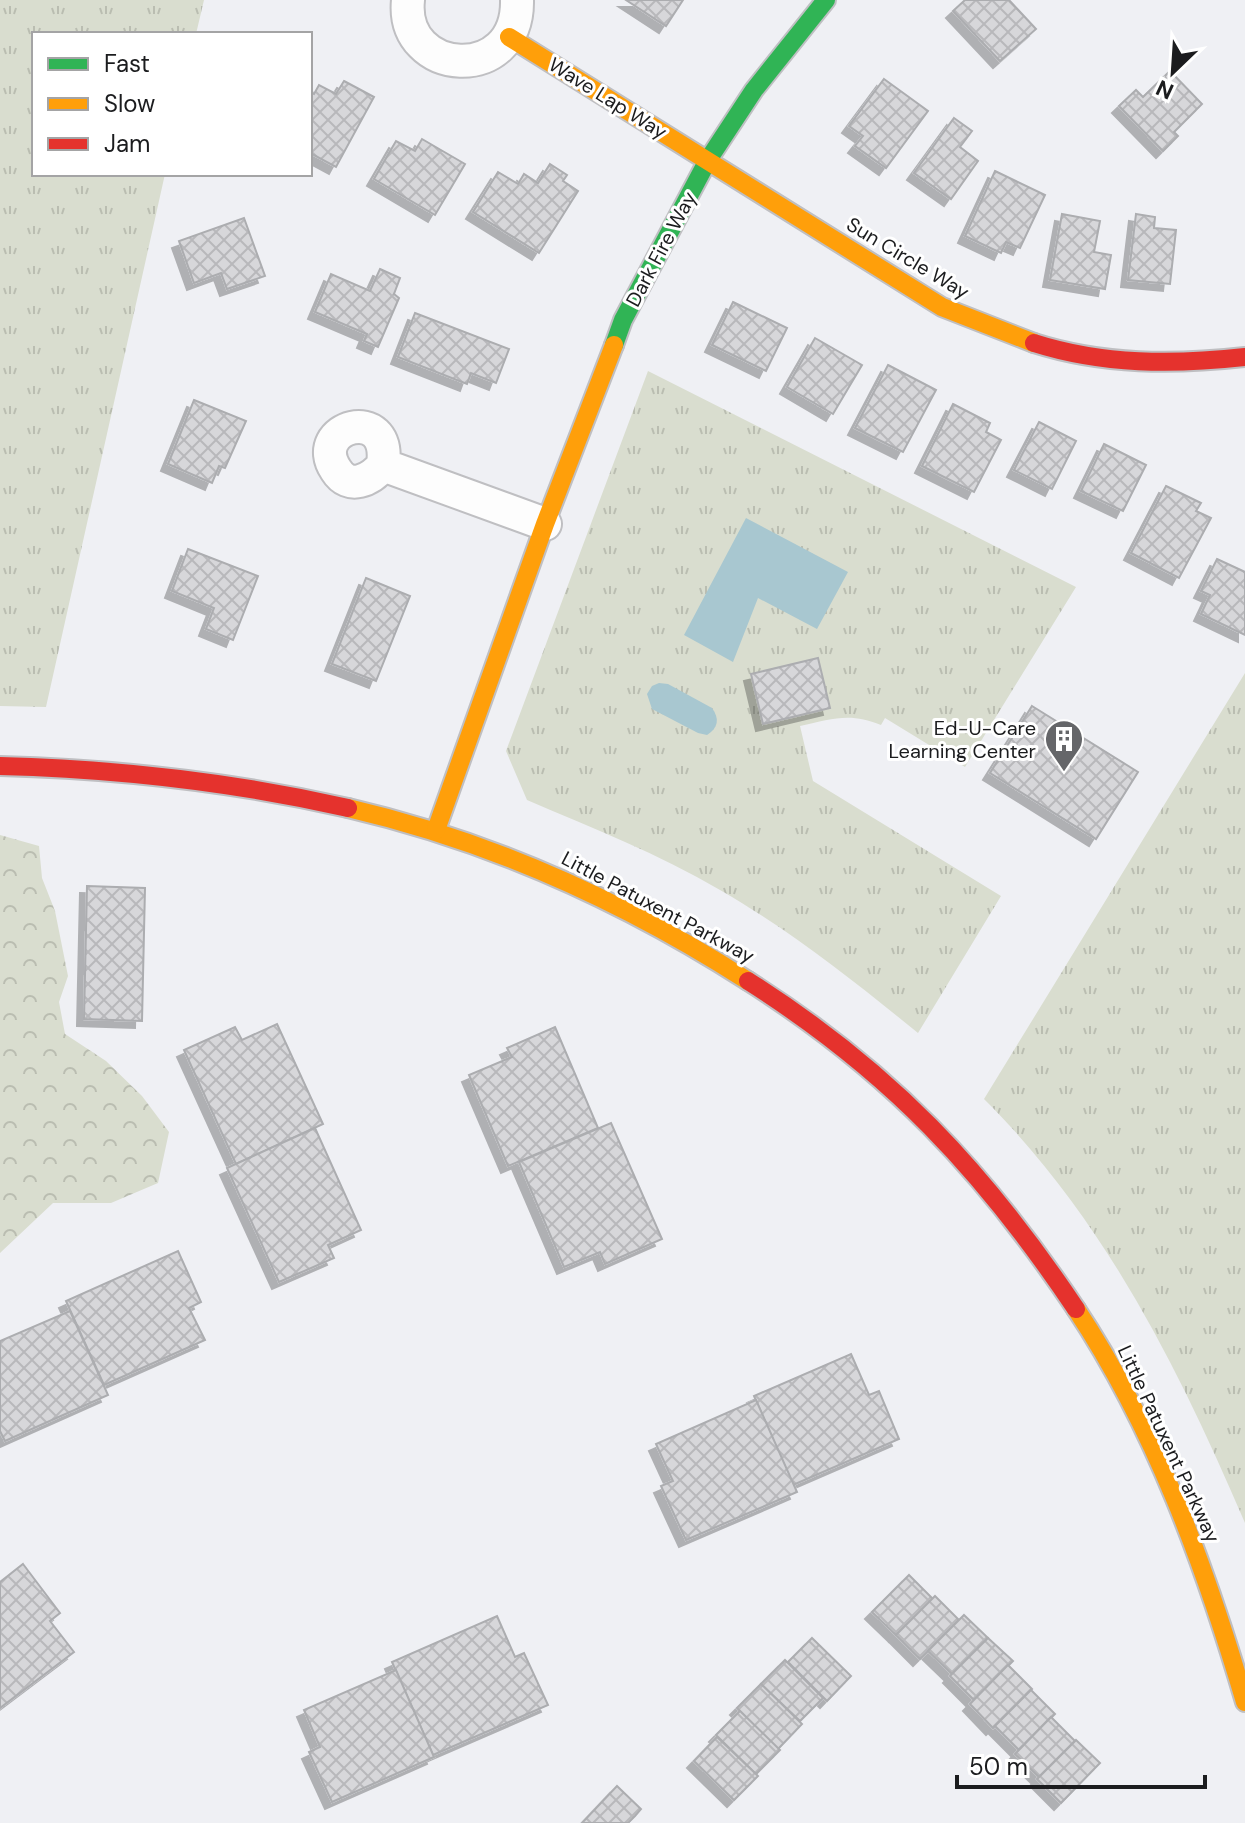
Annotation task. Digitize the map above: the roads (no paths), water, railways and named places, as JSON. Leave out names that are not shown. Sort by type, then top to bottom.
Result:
[{"type":"street","points":[[408,0],[411,29],[425,48],[442,58],[461,62],[482,59],[496,51],[509,37],[517,17],[517,0]]},
{"type":"street","name":"Dark Fire Way","points":[[436,830],[545,524],[623,320],[708,160],[754,90],[826,0]]},
{"type":"street","name":"Wave Lap Way","points":[[509,37],[708,160]]},
{"type":"street","name":"Sun Circle Way","points":[[708,160],[942,307],[1024,341],[1107,360],[1201,363],[1245,357]]},
{"type":"street","points":[[383,465],[545,524]]},
{"type":"street","name":"Little Patuxent Parkway","points":[[0,766],[124,771],[215,783],[321,801],[436,830],[554,876],[674,936],[752,981],[827,1034],[926,1121],[1003,1208],[1050,1270],[1100,1349],[1140,1426],[1181,1517],[1203,1571],[1245,1702]]},
{"type":"water","points":[[746,518],[848,572],[817,629],[758,598],[733,662],[684,635]]},
{"type":"water","points":[[668,684],[712,708],[717,720],[714,729],[707,735],[698,733],[652,709],[647,694],[652,686]]},
{"type":"place","name":"Ed-U-Care Learning Center","points":[[1064,773]]}]
